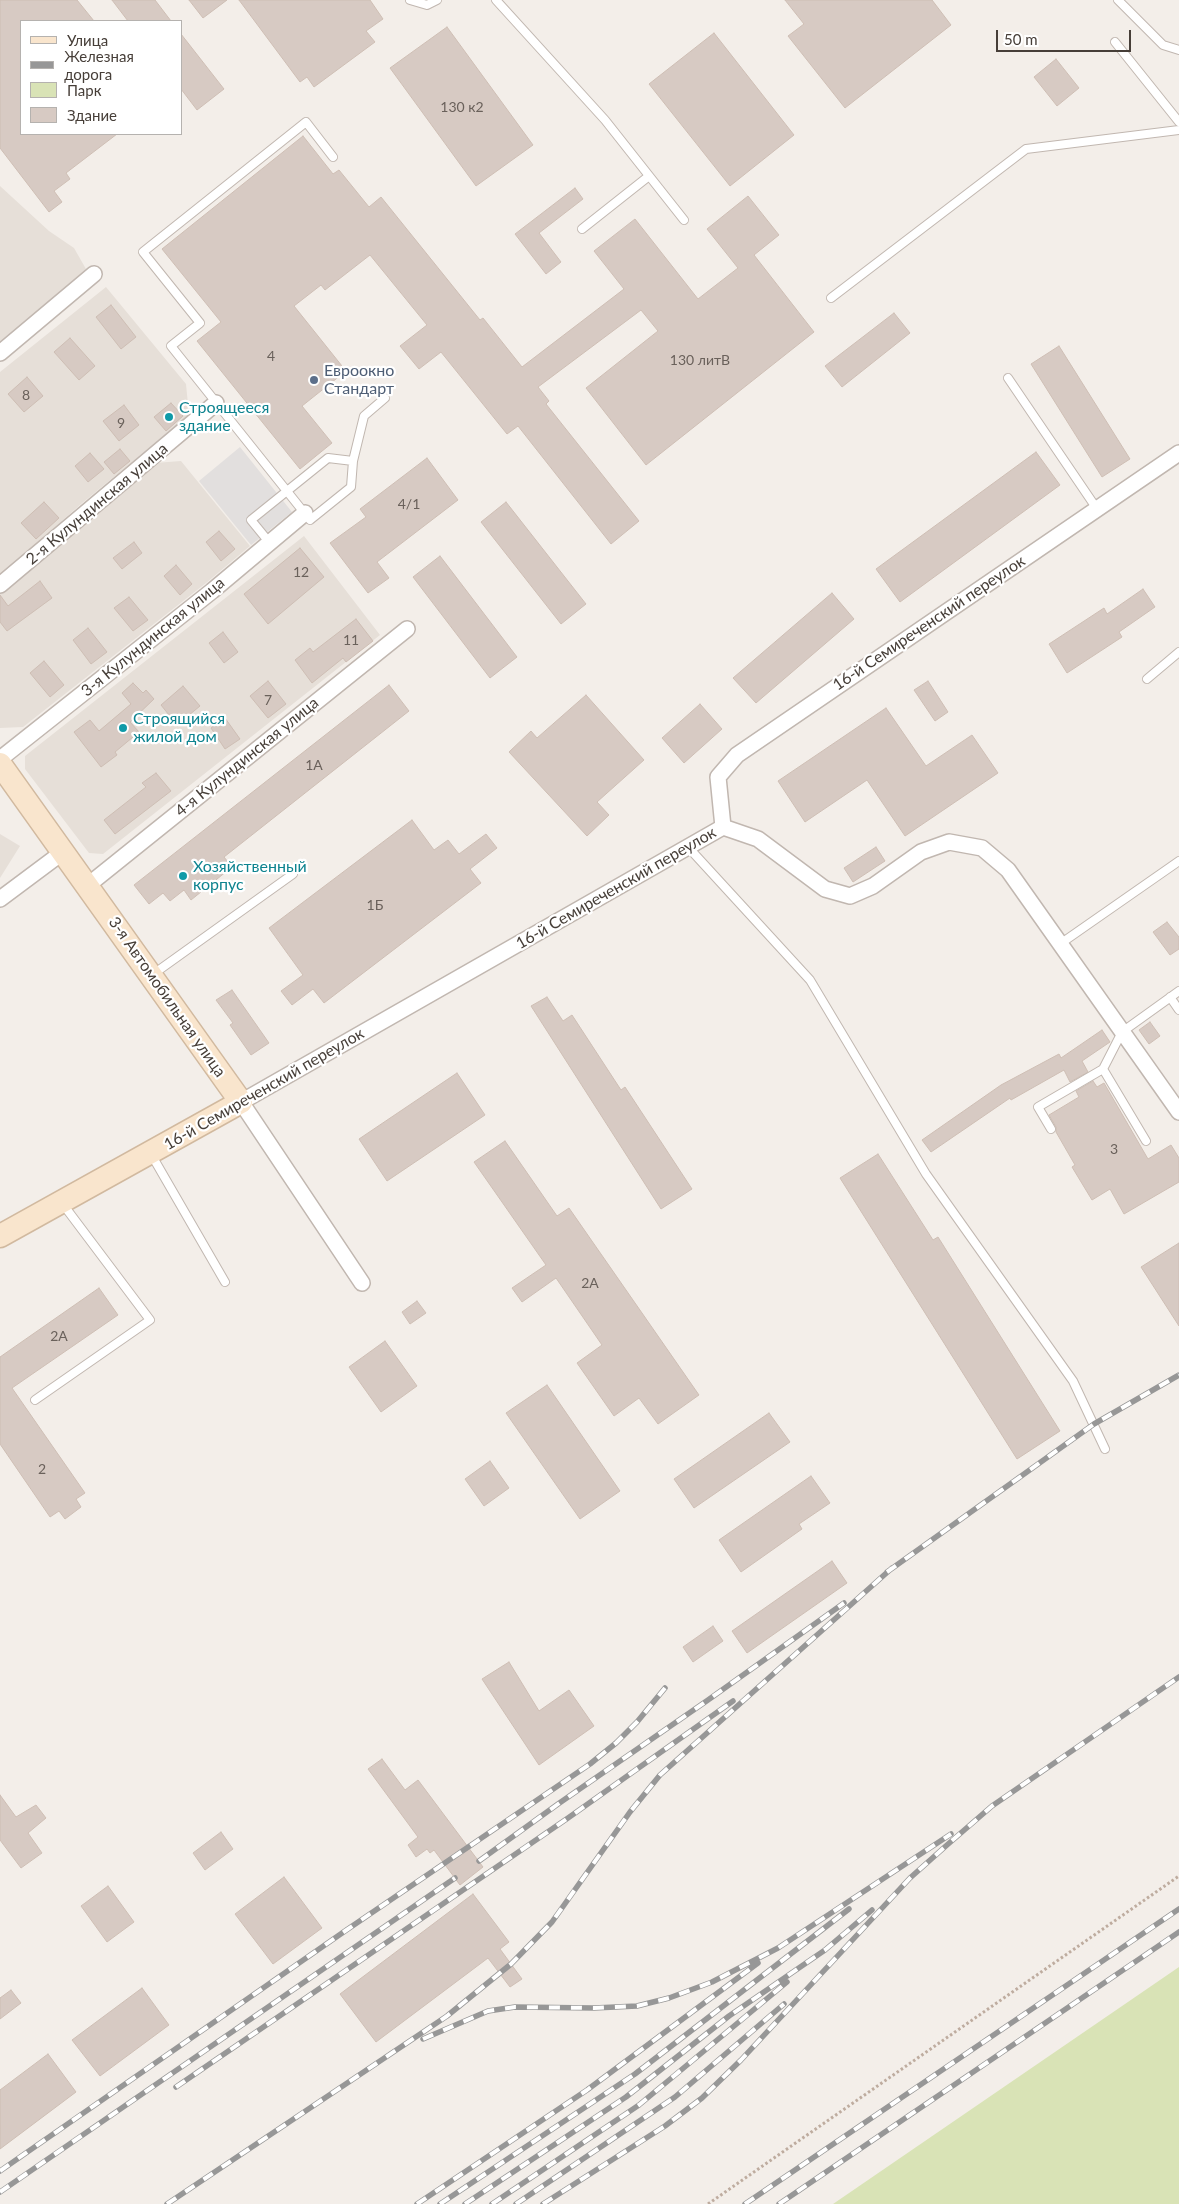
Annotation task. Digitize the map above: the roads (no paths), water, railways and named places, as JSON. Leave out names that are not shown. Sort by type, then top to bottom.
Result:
[{"type":"street","points":[[0,353],[94,274]]},
{"type":"street","name":"2-я Кулундинская улица","points":[[0,585],[216,403]]},
{"type":"street","name":"16-й Семиреченский переулок","points":[[0,1236],[241,1102],[723,827],[718,777],[737,755],[1179,452]]},
{"type":"street","name":"3-я Кулундинская улица","points":[[0,759],[212,591],[305,513]]},
{"type":"street","name":"4-я Кулундинская улица","points":[[87,886],[408,629]]},
{"type":"street","name":"3-я Автомобильная улица","points":[[0,764],[241,1102],[362,1283]]},
{"type":"street","points":[[723,827],[758,839],[825,889],[850,896],[873,886],[921,852],[948,842],[982,848],[1008,870],[1179,1112]]},
{"type":"street","points":[[0,899],[64,852]]},
{"type":"lane","points":[[410,0],[428,5],[437,0]]},
{"type":"lane","points":[[496,0],[605,120],[684,220]]},
{"type":"lane","points":[[1118,0],[1163,45],[1179,50]]},
{"type":"lane","points":[[1115,42],[1179,122]]},
{"type":"lane","points":[[333,157],[306,122],[143,252],[200,323],[171,346],[310,520],[351,487],[354,461],[364,416],[385,398]]},
{"type":"lane","points":[[830,298],[1026,149],[1179,130]]},
{"type":"lane","points":[[582,229],[649,176]]},
{"type":"lane","points":[[1008,378],[1097,508]]},
{"type":"lane","points":[[269,542],[251,520],[328,458],[354,461]]},
{"type":"lane","points":[[1147,678],[1179,652]]},
{"type":"lane","points":[[688,847],[810,980],[926,1174],[1073,1381],[1105,1449]]},
{"type":"lane","points":[[1060,944],[1179,861]]},
{"type":"lane","points":[[151,976],[293,874]]},
{"type":"lane","points":[[1051,1129],[1038,1107],[1104,1068],[1122,1032],[1179,991]]},
{"type":"lane","points":[[1170,997],[1179,1010]]},
{"type":"lane","points":[[1104,1068],[1146,1142]]},
{"type":"lane","points":[[150,1153],[225,1282]]},
{"type":"lane","points":[[35,1400],[150,1320],[62,1202]]},
{"type":"railway","points":[[887,1572],[1094,1424],[1179,1375]]},
{"type":"railway","points":[[167,2204],[447,2016],[511,1964],[552,1922],[630,1812],[660,1775],[892,1568]]},
{"type":"railway","points":[[479,1861],[844,1603]]},
{"type":"railway","points":[[543,2204],[665,2126],[702,2098],[741,2060],[910,1878],[992,1806],[1179,1677]]},
{"type":"railway","points":[[0,2171],[345,1931],[590,1764],[616,1743],[637,1722],[665,1688]]},
{"type":"railway","points":[[176,2087],[568,1818],[733,1701]]},
{"type":"railway","points":[[423,2039],[488,2011],[515,2007],[594,2008],[637,2006],[669,1998],[712,1982],[778,1948],[951,1834]]},
{"type":"railway","points":[[0,2192],[455,1878]]},
{"type":"railway","points":[[440,2204],[635,2074],[849,1909]]},
{"type":"railway","points":[[745,2204],[1179,1909]]},
{"type":"railway","points":[[465,2204],[626,2097],[729,2016],[825,1950],[872,1910]]},
{"type":"railway","points":[[779,2204],[1179,1932]]},
{"type":"railway","points":[[417,2204],[587,2090],[758,1963]]},
{"type":"railway","points":[[492,2204],[639,2105],[787,1982]]},
{"type":"railway","points":[[516,2204],[675,2097],[784,2004]]},
{"type":"place","name":"Евроокно Стандарт","points":[[314,380]]},
{"type":"place","name":"Строящееся здание","points":[[169,417]]},
{"type":"place","name":"Строящийся жилой дом","points":[[123,728]]},
{"type":"place","name":"Хозяйственный корпус","points":[[183,876]]}]
